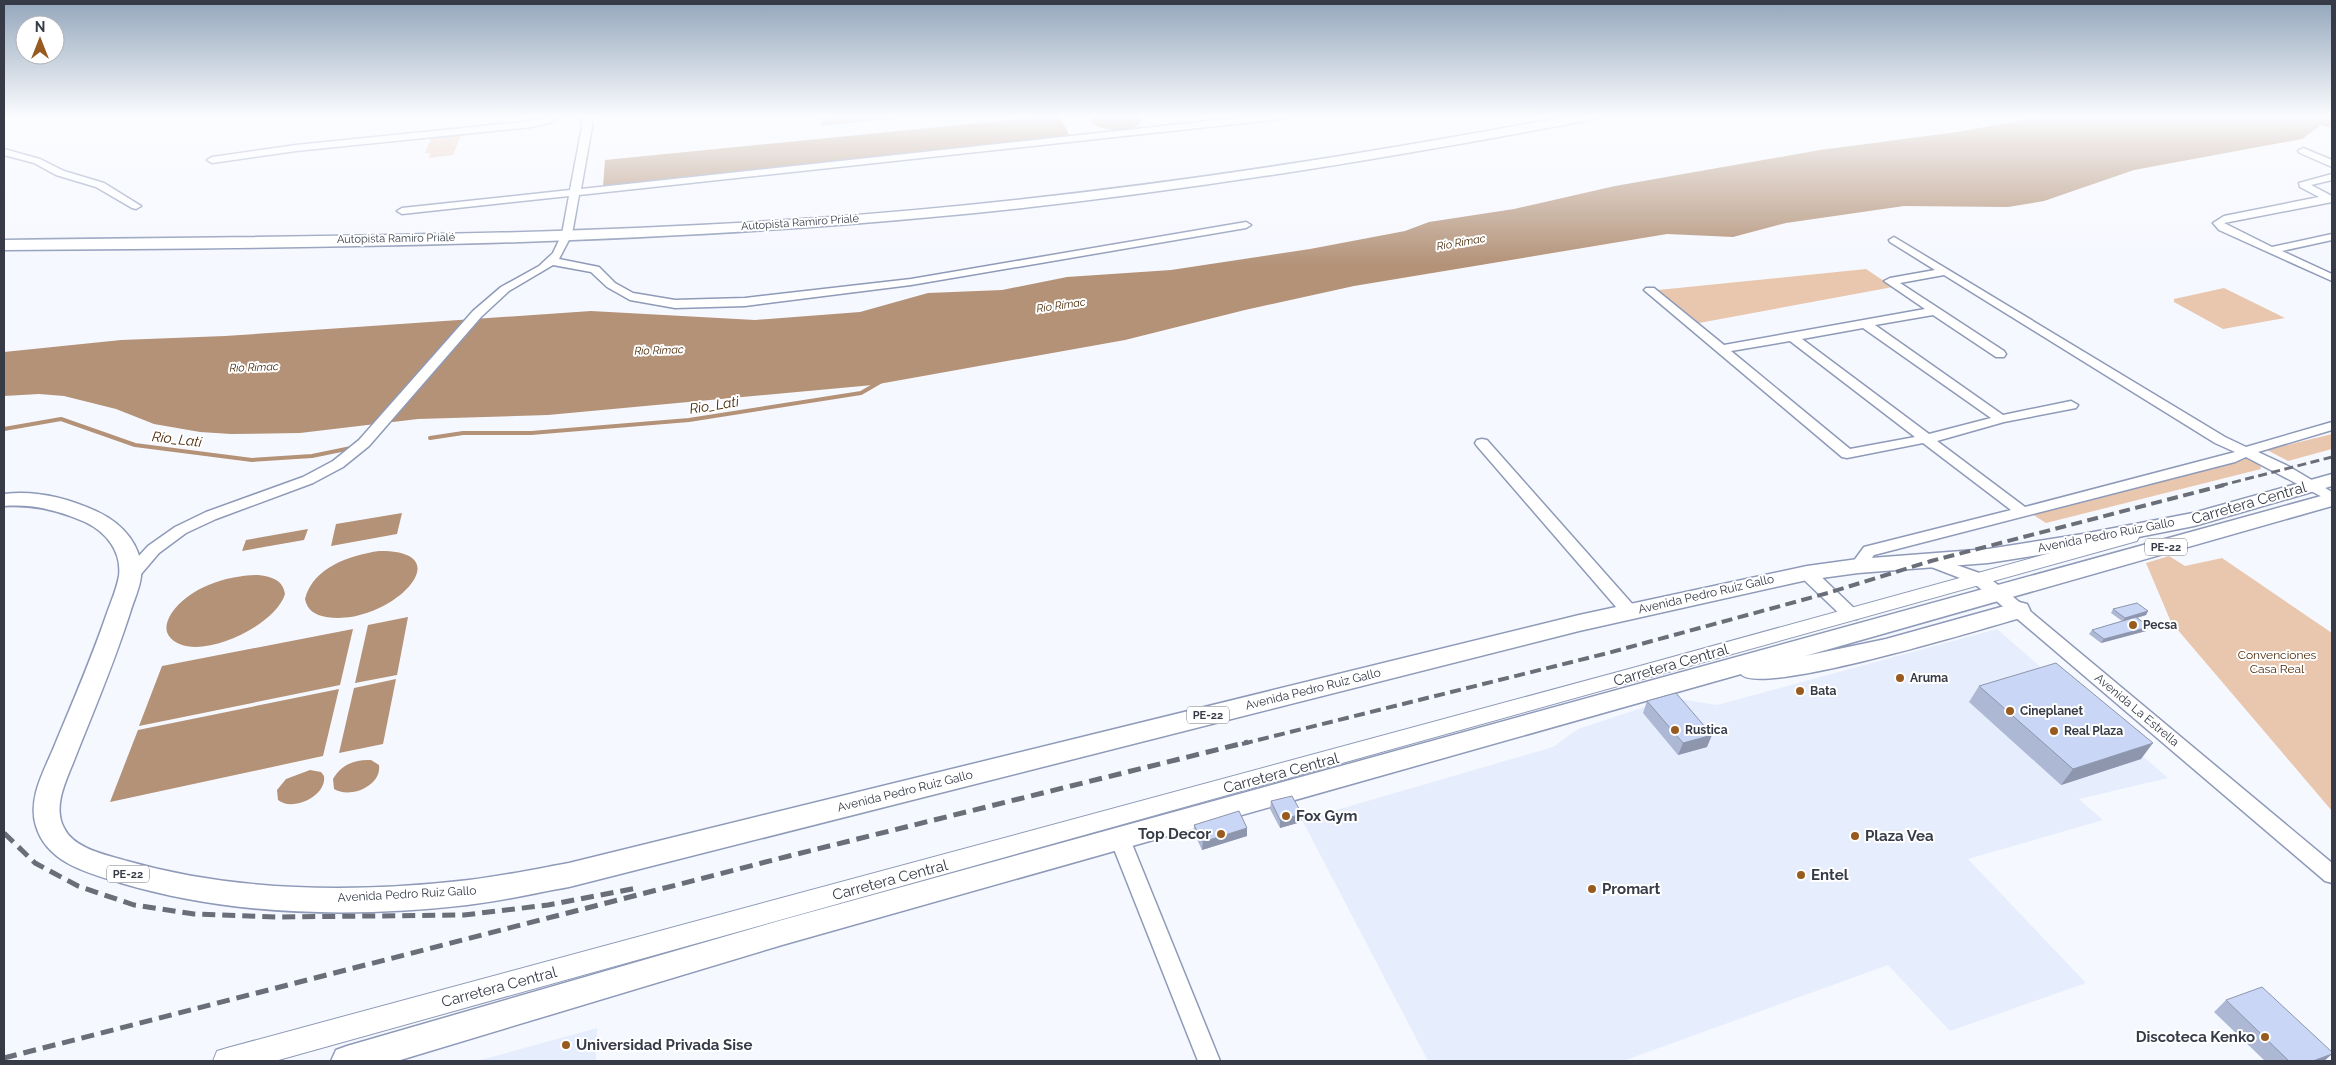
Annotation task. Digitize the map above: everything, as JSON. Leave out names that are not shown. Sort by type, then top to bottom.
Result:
[{"type":"highway","name":"Autopista Ramiro Prialé","points":[[440,224],[568,228],[916,202],[1072,187],[1237,166]]},
{"type":"highway","name":"Autopista Ramiro Prialé","points":[[4,245],[568,228],[742,227],[929,213],[1064,200],[1314,166]]},
{"type":"highway","name":"Autopista Ramiro Prialé","points":[[401,218],[420,224]]},
{"type":"highway","points":[[4,231],[211,228]]},
{"type":"highway","name":"Carretera Central","points":[[2194,519],[2332,480]]},
{"type":"highway","name":"Carretera Central","points":[[347,1061],[842,916],[1701,676],[2009,603],[2332,499]]},
{"type":"highway","name":"Avenida Pedro Ruiz Gallo","points":[[4,500],[43,500],[96,518],[114,531],[121,540],[128,556],[130,576],[110,639],[48,794],[47,816],[55,837],[75,854],[107,867],[150,880],[215,892],[328,898],[452,894],[488,890],[569,875],[1629,612],[1807,572],[1931,561],[2041,548],[2194,519]]},
{"type":"main road","name":"Carretera Central","points":[[228,1061],[2194,519]]},
{"type":"street","points":[[46,166],[60,173],[100,185],[136,206]]},
{"type":"street","points":[[130,576],[153,548],[187,525],[213,513],[317,476],[351,456],[477,314],[505,289],[552,261],[558,254],[568,228],[580,166]]},
{"type":"street","points":[[401,218],[575,193],[824,166]]},
{"type":"street","points":[[2331,199],[2304,186],[2304,183],[2332,178]]},
{"type":"street","points":[[2331,199],[2224,218],[2218,223],[2332,278]]},
{"type":"street","points":[[552,261],[595,269],[611,285],[630,296],[675,304],[745,302],[911,282],[1246,225]]},
{"type":"street","points":[[2272,250],[2332,237]]},
{"type":"street","points":[[1894,240],[2220,440],[2247,452],[2332,499]]},
{"type":"street","points":[[1944,272],[1890,281],[2000,354]]},
{"type":"street","points":[[1650,290],[1724,349],[1847,454],[1956,433],[2001,419],[2071,405]]},
{"type":"street","points":[[1724,349],[1935,311]]},
{"type":"street","points":[[1864,323],[2001,419]]},
{"type":"street","points":[[1791,336],[2021,511]]},
{"type":"street","points":[[1858,566],[1869,551],[2230,459],[2260,446],[2332,426]]},
{"type":"street","points":[[1482,443],[1629,612]]},
{"type":"street","name":"Avenida La Estrella","points":[[1931,561],[1979,579],[2332,875]]},
{"type":"street","points":[[1807,572],[1851,615]]},
{"type":"street","points":[[1120,839],[1209,1061]]},
{"type":"shaded area","points":[[1997,629],[2168,778],[2079,799],[2103,820],[1968,859],[2086,983],[1950,1031],[1888,965],[1623,1061],[1428,1061],[1302,820],[1553,747],[1578,729],[1672,698],[1717,705]]},
{"type":"shaded area","name":"Universidad Privada Sise","points":[[597,1028],[596,1061],[477,1061]]},
{"type":"green space","points":[[1866,269],[1893,287],[1699,323],[1658,290]]},
{"type":"green space","points":[[2224,288],[2285,318],[2223,329],[2174,302],[2174,299]]},
{"type":"green space","points":[[2332,434],[2332,449],[2288,461],[2267,450]]},
{"type":"green space","points":[[2249,456],[2259,459],[2261,469],[2046,523],[2032,514]]},
{"type":"green space","name":"Convenciones Casa Real","points":[[2169,556],[2185,566],[2222,558],[2332,633],[2332,811],[2171,622],[2146,563]]},
{"type":"water","points":[[605,166],[793,166],[603,186]]},
{"type":"water","name":"Río Rímac","points":[[1731,166],[2157,166],[2134,170],[2044,201],[2008,207],[1904,206],[1786,223],[1733,237],[1667,234],[1354,286],[1245,310],[1125,340],[873,385],[548,415],[418,419],[300,433],[231,434],[200,432],[154,424],[116,409],[64,396],[39,394],[4,396],[4,352],[121,340],[225,336],[591,311],[755,320],[860,312],[928,293],[1002,290],[1067,277],[1171,270],[1310,249],[1405,231],[1429,222],[1514,209],[1615,186]]},
{"type":"water","points":[[402,513],[397,534],[331,546],[336,524]]},
{"type":"water","points":[[308,529],[304,540],[242,551],[246,540]]},
{"type":"water","points":[[379,551],[404,554],[416,562],[417,574],[408,588],[393,601],[372,611],[349,617],[326,617],[318,615],[310,609],[305,599],[309,588],[325,571],[334,564]]},
{"type":"water","points":[[259,575],[279,582],[285,594],[278,607],[266,619],[250,630],[232,639],[213,645],[195,647],[180,644],[167,633],[167,622],[171,614],[188,597],[199,590],[222,580]]},
{"type":"water","points":[[408,617],[397,675],[355,683],[368,625]]},
{"type":"water","points":[[353,629],[340,685],[139,726],[162,666]]},
{"type":"water","points":[[396,679],[383,744],[339,753],[354,688]]},
{"type":"water","points":[[339,689],[323,756],[110,802],[138,730]]},
{"type":"water","points":[[371,760],[379,765],[379,772],[375,779],[364,789],[341,792],[334,789],[333,779],[340,770],[354,762]]},
{"type":"water","points":[[310,770],[321,772],[324,776],[320,790],[315,796],[300,803],[292,804],[278,800],[277,790],[286,779]]},
{"type":"building","points":[[2137,603],[2148,611],[2125,618],[2113,609]]},
{"type":"building","points":[[2136,617],[2149,627],[2104,639],[2092,630]]},
{"type":"building","name":"Real Plaza","points":[[2056,663],[2153,743],[2073,769],[1979,686]]},
{"type":"building","points":[[1676,693],[1712,735],[1683,743],[1647,701]]},
{"type":"building","points":[[1292,796],[1302,814],[1280,820],[1271,801]]},
{"type":"building","points":[[1239,811],[1247,828],[1203,842],[1194,825]]},
{"type":"building","points":[[2262,987],[2332,1054],[2313,1061],[2289,1061],[2226,1000]]},
{"type":"waterway","name":"Rio_Lati","points":[[430,438],[463,433],[531,433],[689,420],[861,393],[880,382]]},
{"type":"waterway","name":"Rio_Lati","points":[[4,429],[61,419],[135,445],[252,460],[312,456],[351,448]]},
{"type":"railway","points":[[2219,486],[2332,457]]},
{"type":"railway","points":[[1242,744],[1608,653],[1828,593],[1931,561],[2224,485]]},
{"type":"railway","points":[[4,1058],[789,856],[1248,742]]},
{"type":"railway","points":[[4,833],[35,863],[78,886],[134,905],[194,914],[278,917],[464,915],[548,905],[637,888]]},
{"type":"place","name":"Pecsa","points":[[2133,625]]},
{"type":"place","name":"Aruma","points":[[1900,678]]},
{"type":"place","name":"Bata","points":[[1800,691]]},
{"type":"place","name":"Cineplanet","points":[[2010,711]]},
{"type":"place","name":"Rustica","points":[[1675,730]]},
{"type":"place","name":"Real Plaza","points":[[2054,731]]},
{"type":"place","name":"Fox Gym","points":[[1286,816]]},
{"type":"place","name":"Top Decor","points":[[1221,834]]},
{"type":"place","name":"Plaza Vea","points":[[1855,836]]},
{"type":"place","name":"Entel","points":[[1801,875]]},
{"type":"place","name":"Promart","points":[[1592,889]]},
{"type":"place","name":"Discoteca Kenko","points":[[2265,1037]]},
{"type":"place","name":"Universidad Privada Sise","points":[[566,1045]]}]
